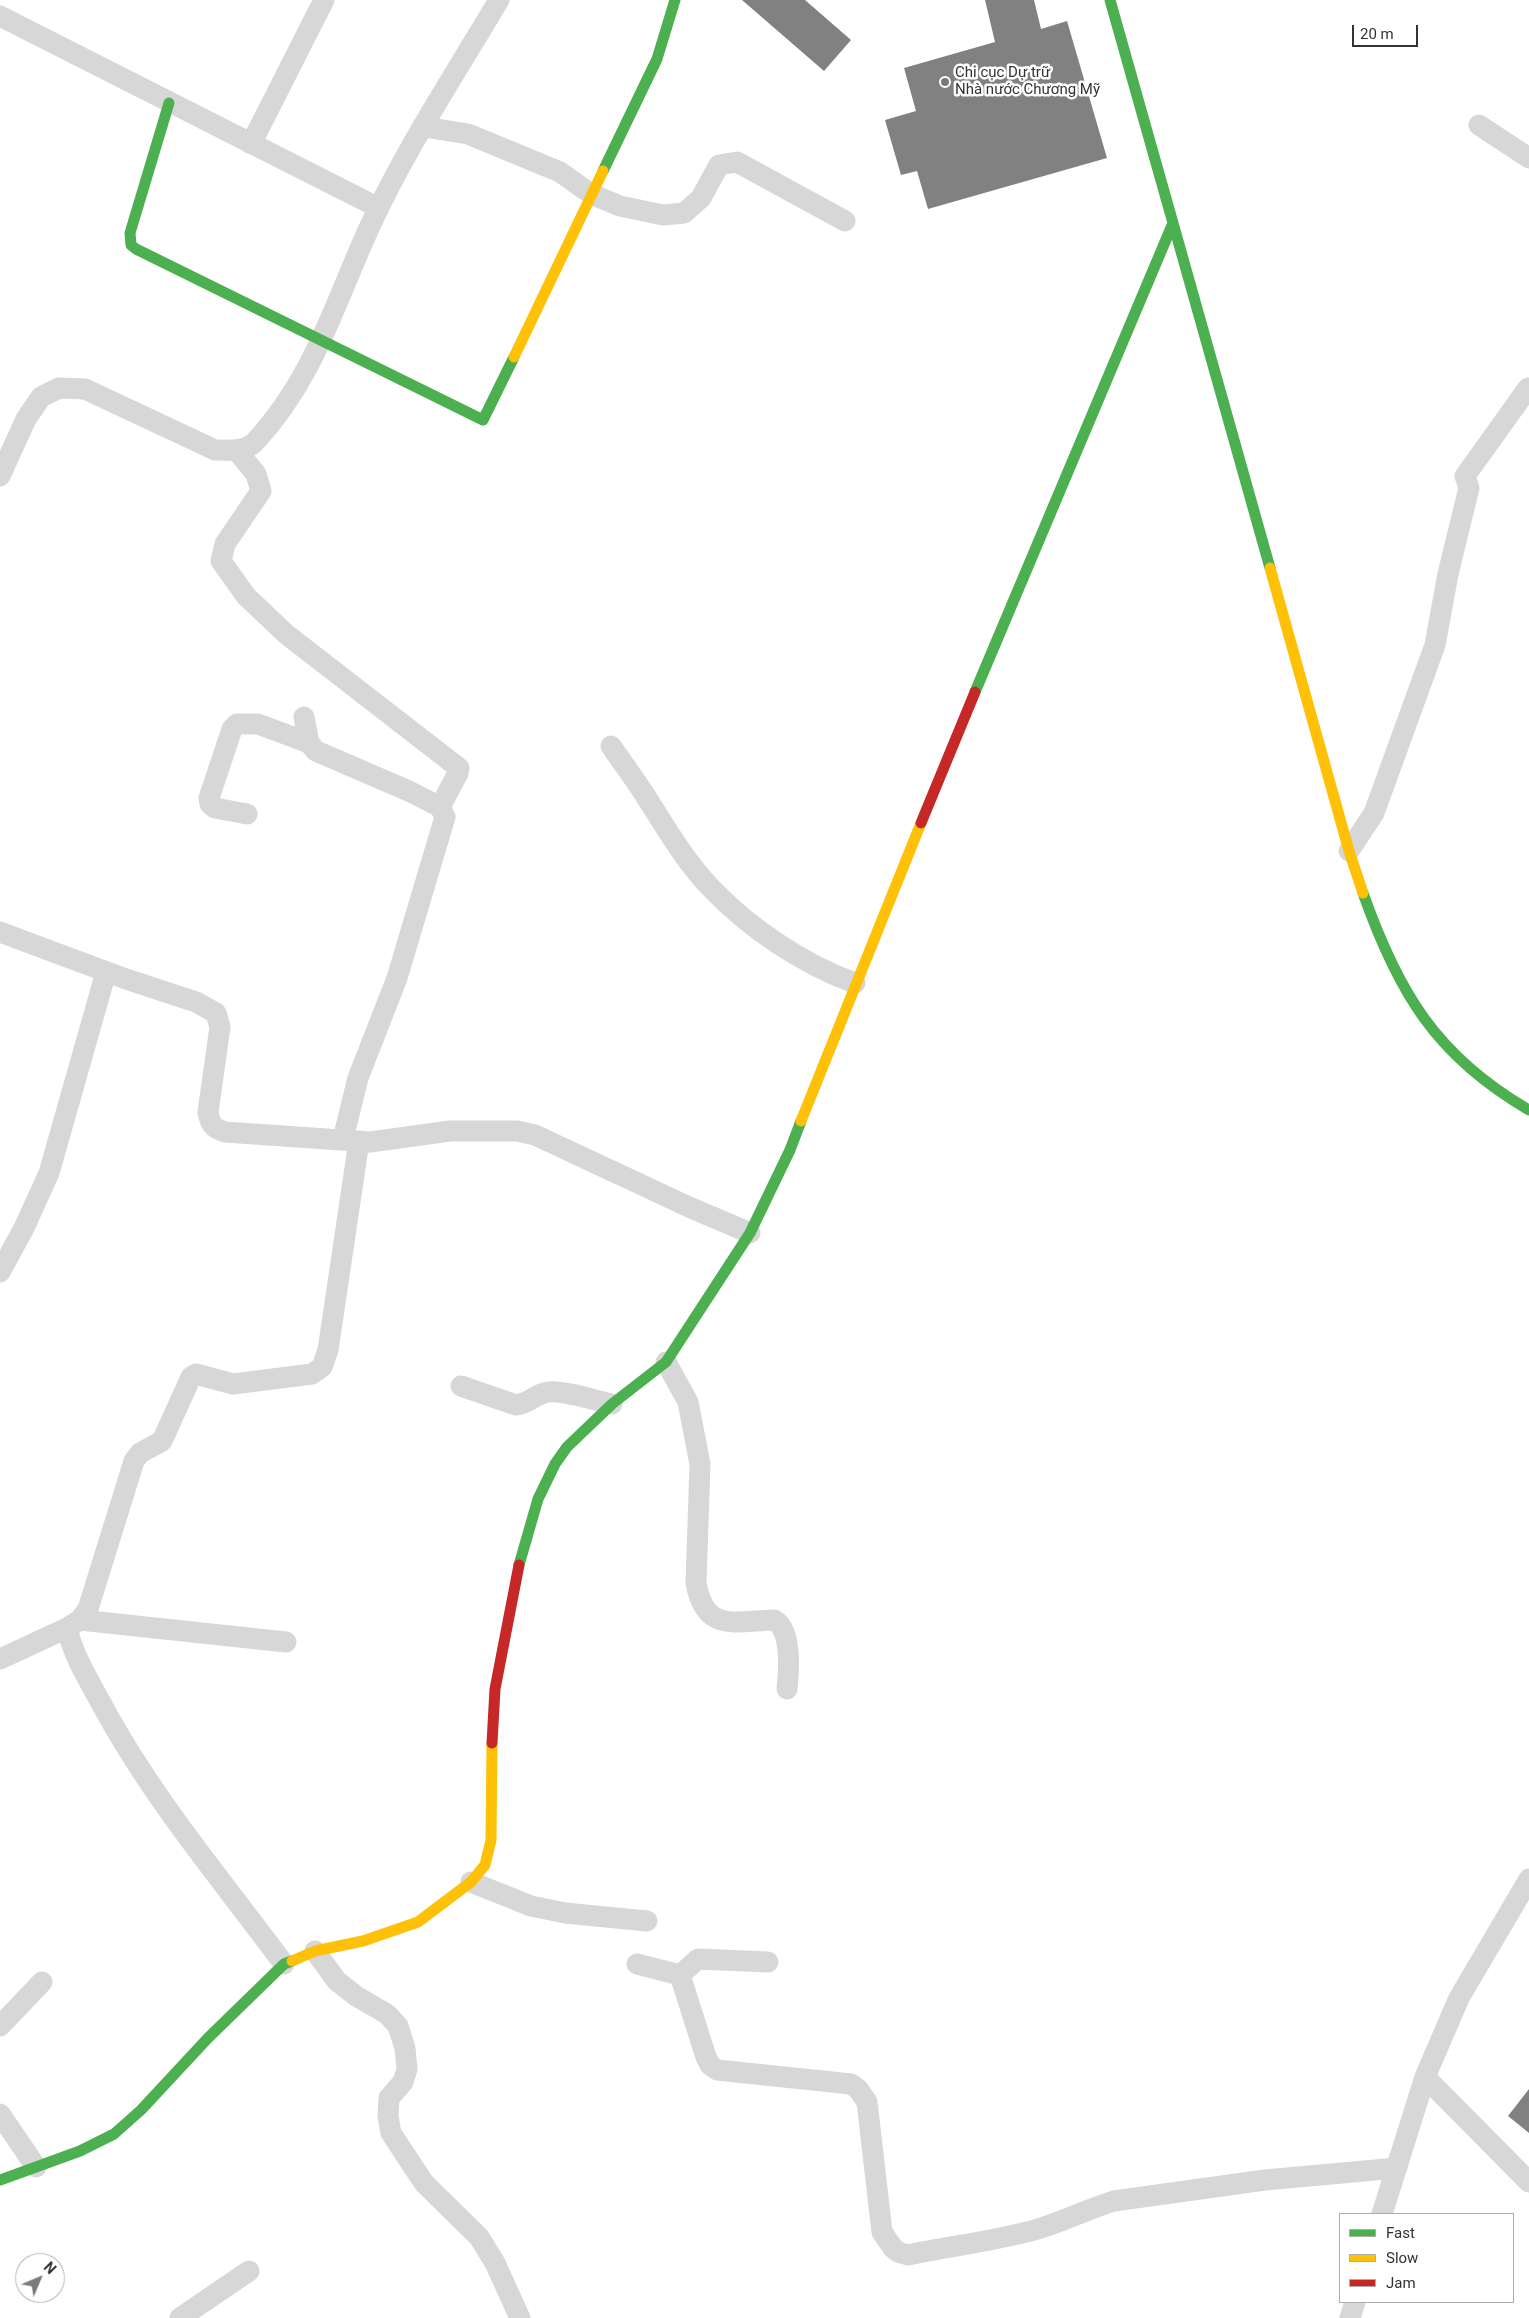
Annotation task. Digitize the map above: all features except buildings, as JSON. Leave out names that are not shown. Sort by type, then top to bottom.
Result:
[{"type":"main road","points":[[169,103],[130,233],[131,245],[483,420],[657,59],[675,0]]},
{"type":"main road","points":[[1110,0],[1349,851],[1380,936],[1409,997],[1432,1031],[1496,1092],[1529,1110]]},
{"type":"main road","points":[[0,2180],[80,2151],[114,2134],[284,1964],[315,1951],[363,1941],[418,1922],[471,1882],[485,1865],[491,1840],[490,1786],[495,1689],[521,1553],[538,1498],[555,1464],[567,1447],[612,1404],[666,1362],[750,1233],[790,1150],[855,983],[957,734],[1086,434],[1173,223]]},
{"type":"street","points":[[251,144],[324,0]]},
{"type":"street","points":[[0,476],[5,453],[26,419],[41,397],[59,388],[84,388],[215,450],[237,451],[253,444],[288,401],[322,341],[379,208],[499,0]]},
{"type":"street","points":[[0,16],[379,208]]},
{"type":"street","points":[[1479,125],[1529,158]]},
{"type":"street","points":[[424,127],[468,134],[519,153],[560,172],[591,194],[620,206],[663,215],[684,213],[701,198],[718,166],[737,162],[845,221]]},
{"type":"street","points":[[1349,851],[1374,812],[1435,646],[1448,574],[1469,488],[1465,476],[1528,388]]},
{"type":"street","points":[[237,451],[256,474],[261,491],[225,544],[221,561],[246,596],[286,634],[458,768],[458,773],[440,807]]},
{"type":"street","points":[[304,717],[309,743]]},
{"type":"street","points":[[0,1659],[73,1624],[88,1609],[134,1461],[140,1453],[162,1441],[191,1377],[196,1374],[233,1384],[312,1374],[322,1366],[328,1350],[358,1078],[397,978],[443,825],[444,812],[440,807],[375,776],[316,751],[309,743],[258,724],[237,724],[232,729],[209,798],[210,804],[215,808],[247,814]]},
{"type":"street","points":[[611,746],[676,844],[709,886],[739,914],[780,944],[834,976],[855,983]]},
{"type":"street","points":[[0,932],[106,972],[196,1002],[216,1013],[220,1027],[208,1112],[210,1122],[215,1128],[225,1132],[370,1142],[450,1132],[517,1131],[535,1135],[689,1207],[750,1233]]},
{"type":"street","points":[[0,1272],[24,1228],[49,1173],[106,972]]},
{"type":"street","points":[[666,1362],[688,1402],[700,1464],[696,1584],[699,1600],[703,1608],[716,1620],[727,1622],[774,1620],[779,1623],[785,1637],[789,1663],[787,1689]]},
{"type":"street","points":[[461,1386],[516,1405],[526,1404],[550,1391],[612,1404]]},
{"type":"street","points":[[73,1624],[286,1642]]},
{"type":"street","points":[[73,1624],[70,1643],[114,1728],[198,1852],[284,1964]]},
{"type":"street","points":[[1382,2213],[1425,2077],[1459,1998],[1529,1879]]},
{"type":"street","points":[[471,1882],[531,1906],[565,1913],[647,1921]]},
{"type":"street","points":[[315,1951],[337,1981],[356,1996],[387,2014],[398,2026],[405,2048],[407,2069],[403,2082],[389,2098],[388,2116],[391,2133],[424,2183],[479,2237],[495,2263],[520,2318]]},
{"type":"street","points":[[680,1976],[698,1959],[768,1962]]},
{"type":"street","points":[[637,1964],[680,1976]]},
{"type":"street","points":[[680,1976],[706,2057],[710,2065],[717,2070],[851,2084],[858,2089],[867,2102],[882,2232],[898,2252],[908,2255],[1036,2229],[1065,2220],[1091,2208],[1114,2202],[1265,2180],[1397,2168]]},
{"type":"street","points":[[0,2026],[42,1982]]},
{"type":"street","points":[[1425,2077],[1529,2182]]},
{"type":"street","points":[[0,2114],[36,2167]]},
{"type":"street","points":[[180,2318],[249,2271]]},
{"type":"street","points":[[1350,2318],[1355,2303]]},
{"type":"traffic: fast","points":[[603,171],[657,59],[675,0]]},
{"type":"traffic: fast","points":[[975,692],[1173,223],[1110,0]]},
{"type":"traffic: fast","points":[[169,103],[130,233],[131,245],[136,249],[483,420],[514,357]]},
{"type":"traffic: fast","points":[[1173,223],[1270,568]]},
{"type":"traffic: fast","points":[[1363,893],[1376,929],[1391,961],[1406,991],[1424,1018],[1445,1044],[1469,1067],[1497,1089],[1529,1110]]},
{"type":"traffic: fast","points":[[519,1565],[538,1499],[555,1464],[567,1447],[612,1404],[666,1362],[750,1233],[790,1150],[801,1121]]},
{"type":"traffic: fast","points":[[0,2180],[80,2151],[114,2134],[141,2110],[208,2038],[284,1964],[292,1961]]},
{"type":"traffic: slow","points":[[514,357],[603,171]]},
{"type":"traffic: slow","points":[[1270,568],[1349,851],[1363,893]]},
{"type":"traffic: slow","points":[[801,1121],[921,823]]},
{"type":"traffic: slow","points":[[292,1961],[315,1951],[363,1941],[418,1922],[471,1882],[485,1865],[491,1840],[492,1743]]},
{"type":"traffic: jam","points":[[921,823],[975,692]]},
{"type":"traffic: jam","points":[[492,1743],[495,1689],[519,1565]]},
{"type":"place","name":"Chi cục Dự trữ Nhà nước Chương Mỹ","points":[[945,82]]}]
